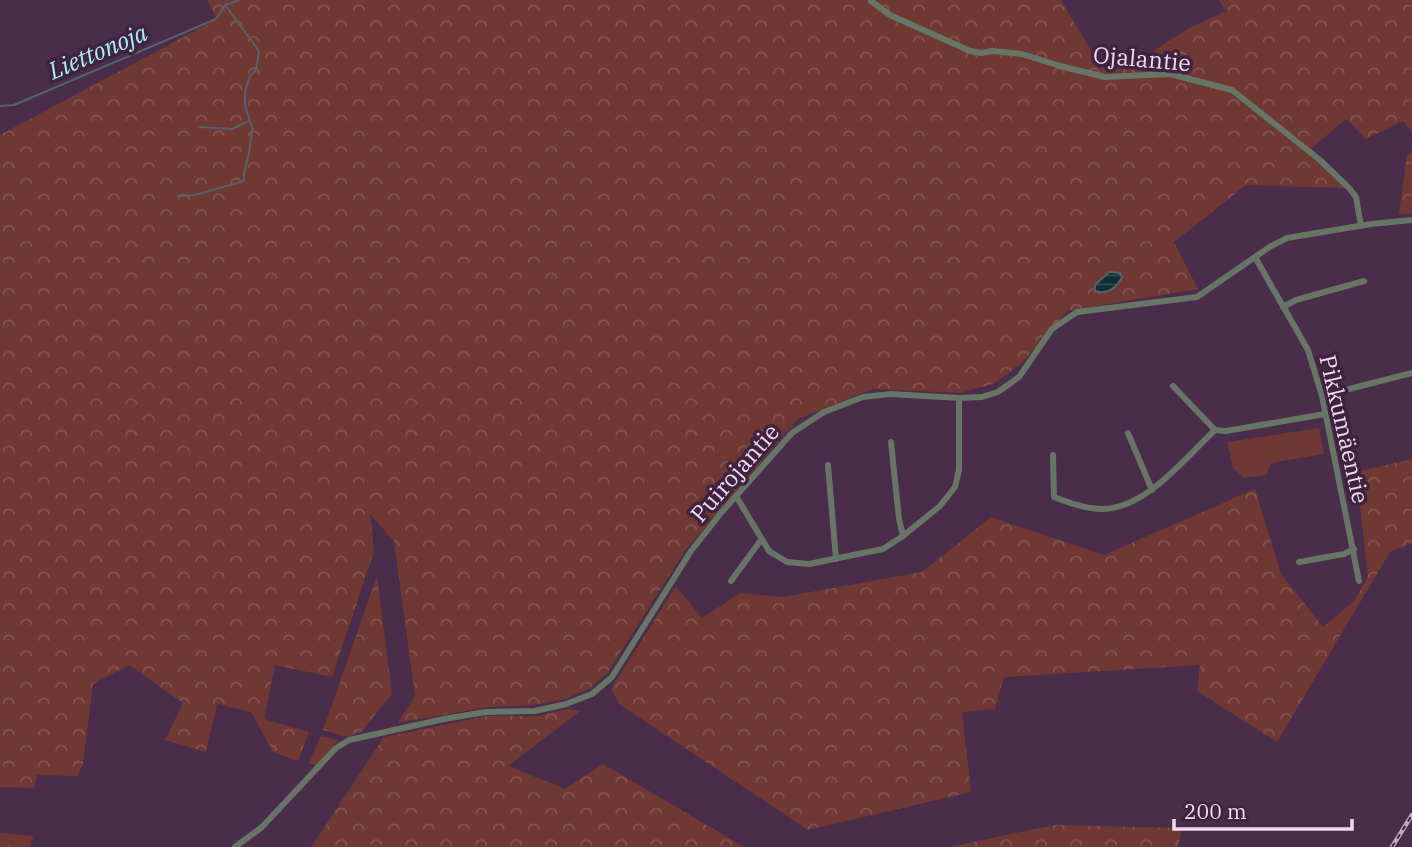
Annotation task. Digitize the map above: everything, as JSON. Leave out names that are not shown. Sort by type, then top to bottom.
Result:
[{"type":"street","name":"Ojalantie","points":[[871,1],[890,15],[970,51],[1022,54],[1105,77],[1170,74],[1232,90],[1320,160],[1350,189],[1356,197],[1362,226]]},
{"type":"street","name":"Puirojantie","points":[[235,847],[262,827],[336,748],[349,740],[486,712],[535,711],[566,704],[592,694],[612,677],[691,551],[792,433],[809,419],[863,397],[890,394],[982,397],[1009,386],[1031,363],[1052,330],[1077,312],[1197,297],[1287,238],[1412,220]]},
{"type":"street","name":"Pikkumäentie","points":[[1255,257],[1308,350],[1322,396],[1359,581]]},
{"type":"street","points":[[1283,306],[1364,281]]},
{"type":"street","points":[[1322,396],[1412,373]]},
{"type":"street","points":[[1173,386],[1215,430],[1226,431],[1325,414]]},
{"type":"street","points":[[736,496],[769,551],[787,562],[809,564],[876,552],[903,536],[940,506],[955,487],[960,470],[960,398]]},
{"type":"street","points":[[1053,456],[1054,497],[1090,508],[1115,508],[1131,503],[1152,490],[1215,430]]},
{"type":"street","points":[[1128,433],[1152,490]]},
{"type":"street","points":[[891,442],[903,536]]},
{"type":"street","points":[[828,465],[836,559]]},
{"type":"street","points":[[731,581],[761,540]]},
{"type":"street","points":[[1299,562],[1345,554],[1354,549]]},
{"type":"green space","points":[[207,0],[1061,0],[1101,67],[1129,67],[1189,28],[1226,11],[1219,0],[1412,0],[1412,132],[1403,121],[1366,139],[1346,119],[1307,152],[1345,188],[1246,185],[1174,242],[1198,289],[1067,311],[1021,364],[993,384],[960,393],[873,389],[798,419],[684,552],[608,672],[589,689],[565,699],[534,705],[488,707],[398,723],[415,696],[394,541],[370,514],[374,552],[332,677],[275,665],[264,719],[309,732],[298,761],[273,752],[251,712],[217,704],[206,752],[165,740],[183,703],[129,665],[93,684],[83,763],[78,776],[37,775],[34,788],[0,787],[0,135],[217,19]]},
{"type":"green space","points":[[1412,151],[1412,214],[1399,214],[1407,155]]},
{"type":"green space","points":[[1319,428],[1324,454],[1271,463],[1267,475],[1244,478],[1233,468],[1227,442]]},
{"type":"green space","points":[[1412,459],[1412,543],[1390,552],[1277,742],[1197,691],[1200,665],[1004,677],[995,709],[962,712],[971,792],[808,830],[619,704],[611,689],[676,586],[702,618],[740,593],[783,597],[922,572],[991,517],[1104,555],[1255,489],[1281,574],[1323,627],[1354,601],[1368,577],[1356,472]]},
{"type":"green space","points":[[377,576],[392,694],[361,732],[347,737],[323,730]]},
{"type":"green space","points":[[569,709],[580,711],[508,766],[565,789],[603,764],[744,847],[311,847],[384,737],[487,716],[537,716]]},
{"type":"green space","points":[[321,736],[338,740],[317,766],[309,763]]},
{"type":"green space","points":[[1054,825],[1182,828],[1178,847],[950,847]]},
{"type":"green space","points":[[0,833],[34,836],[29,847],[0,847]]},
{"type":"shaded area","points":[[1109,272],[1120,273],[1122,277],[1111,290],[1095,291],[1095,285]]},
{"type":"waterway","name":"Liettonoja","points":[[0,106],[14,105],[216,19],[225,5],[240,0]]},
{"type":"waterway","points":[[178,196],[195,195],[244,181],[253,130],[245,106],[245,91],[250,76],[256,70],[259,51],[225,5]]},
{"type":"waterway","points":[[200,127],[232,129],[249,121]]},
{"type":"railway","points":[[1392,847],[1412,815]]}]
